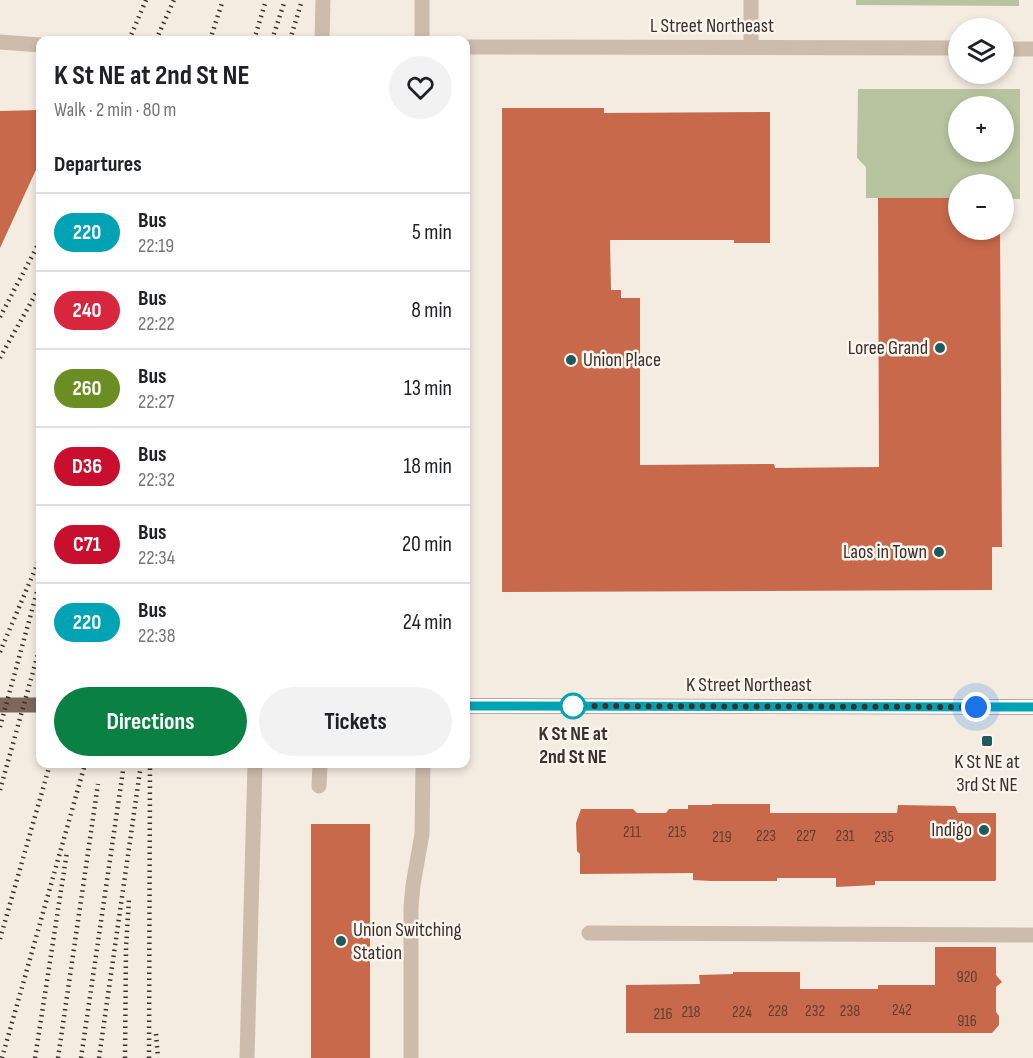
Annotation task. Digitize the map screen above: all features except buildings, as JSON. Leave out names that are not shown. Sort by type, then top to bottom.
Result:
[{"type":"main road","points":[[0,705],[36,705]]},
{"type":"main road","name":"K Street Northeast","points":[[470,706],[1033,707]]},
{"type":"street","points":[[322,36],[323,0]]},
{"type":"street","points":[[422,0],[422,36]]},
{"type":"street","points":[[751,0],[751,47]]},
{"type":"street","points":[[0,42],[36,45]]},
{"type":"street","name":"L Street Northeast","points":[[470,47],[948,48]]},
{"type":"street","points":[[1014,49],[1033,49]]},
{"type":"street","points":[[247,1058],[255,768]]},
{"type":"street","points":[[320,768],[320,786]]},
{"type":"street","points":[[411,1058],[411,907],[422,834],[423,768]]},
{"type":"street","points":[[589,933],[1033,935]]},
{"type":"green space","points":[[856,0],[1019,0],[1019,6],[856,5]]},
{"type":"green space","points":[[858,89],[1020,89],[1020,199],[1014,199],[1014,174],[948,174],[948,198],[866,198],[866,167],[857,158]]},
{"type":"railway","points":[[131,36],[146,0]]},
{"type":"railway","points":[[158,36],[174,0]]},
{"type":"railway","points":[[211,36],[223,0]]},
{"type":"railway","points":[[255,36],[266,0]]},
{"type":"railway","points":[[273,36],[285,0]]},
{"type":"railway","points":[[291,36],[302,0]]},
{"type":"railway","points":[[0,317],[36,249]]},
{"type":"railway","points":[[0,358],[36,293]]},
{"type":"railway","points":[[0,652],[36,567]]},
{"type":"railway","points":[[0,727],[36,596]]},
{"type":"railway","points":[[0,790],[36,661]]},
{"type":"railway","points":[[0,939],[49,768]]},
{"type":"railway","points":[[2,1058],[84,768]]},
{"type":"railway","points":[[81,1058],[123,768]]},
{"type":"railway","points":[[99,1058],[140,768]]},
{"type":"railway","points":[[149,1058],[150,768]]},
{"type":"railway","points":[[58,1058],[98,784]]},
{"type":"railway","points":[[35,1058],[67,852]]},
{"type":"railway","points":[[125,1058],[129,899]]},
{"type":"railway","points":[[156,1034],[158,1058]]},
{"type":"bus line","name":"220","points":[[470,706],[1033,707]]},
{"type":"place","name":"Loree Grand","points":[[940,348]]},
{"type":"place","name":"Union Place","points":[[571,360]]},
{"type":"place","name":"Laos in Town","points":[[939,552]]},
{"type":"place","name":"K St NE at 2nd St NE","points":[[573,706]]},
{"type":"place","name":"K St NE at 3rd St NE","points":[[987,741]]},
{"type":"place","name":"Indigo","points":[[984,830]]},
{"type":"place","name":"Union Switching Station","points":[[341,941]]},
{"type":"route","points":[[573,706],[976,707]]}]
